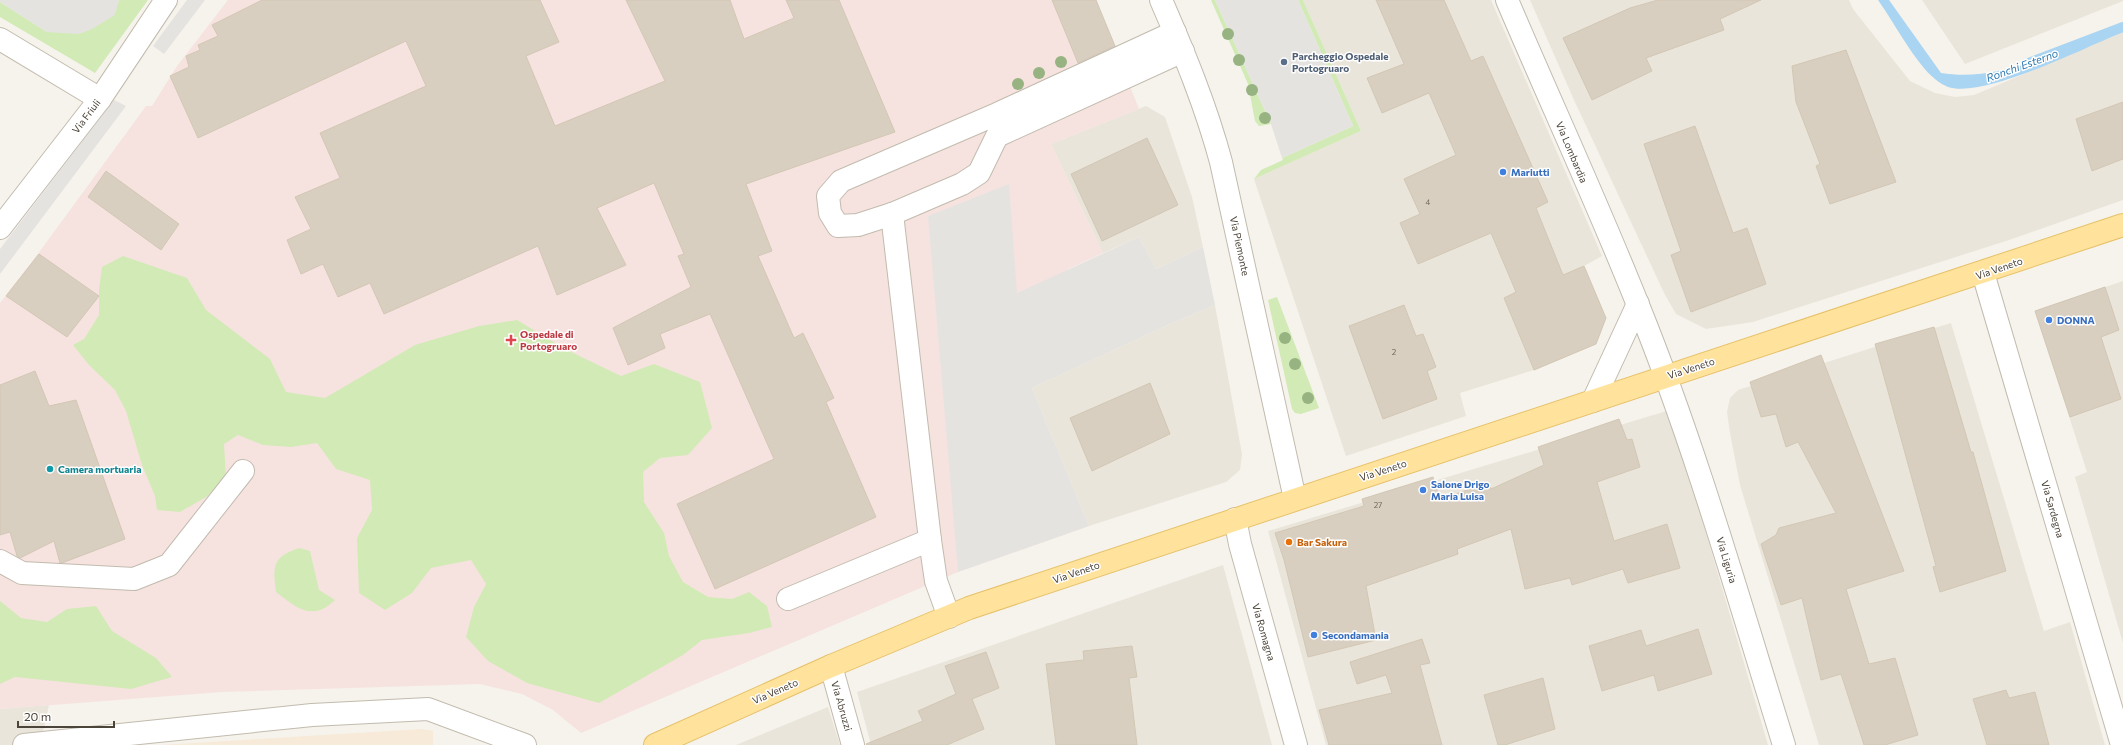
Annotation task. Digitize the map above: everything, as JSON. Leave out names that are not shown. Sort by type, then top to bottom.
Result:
[{"type":"main road","name":"Via Veneto","points":[[655,745],[831,666],[969,608],[1295,499],[1983,273],[2123,225]]},
{"type":"street","name":"Via Friuli","points":[[0,228],[100,99],[166,0]]},
{"type":"street","name":"Via Piemonte","points":[[1160,0],[1179,41],[1210,120],[1221,162],[1295,499]]},
{"type":"street","name":"Via Lombardia","points":[[1506,0],[1638,304],[1666,377]]},
{"type":"street","points":[[0,39],[100,99]]},
{"type":"street","points":[[1179,41],[997,136],[980,173],[962,184],[892,214],[858,225],[838,226],[830,213],[828,196],[841,181],[985,120],[1179,41]]},
{"type":"street","points":[[892,214],[930,540],[936,581],[949,617]]},
{"type":"street","name":"Via Sardegna","points":[[1983,273],[2122,745]]},
{"type":"street","points":[[1593,401],[1638,304]]},
{"type":"street","name":"Via Liguria","points":[[1666,377],[1698,466],[1784,745]]},
{"type":"street","points":[[0,561],[22,573],[134,579],[169,565],[243,471]]},
{"type":"street","name":"Via Romagna","points":[[1235,519],[1242,551],[1296,745]]},
{"type":"street","points":[[788,600],[930,540]]},
{"type":"street","name":"Via Abruzzi","points":[[831,666],[853,745]]},
{"type":"street","points":[[24,745],[312,715],[428,709],[526,745]]},
{"type":"shaded area","points":[[0,0],[119,0],[115,15],[92,29],[79,34],[47,32],[0,2]]},
{"type":"shaded area","points":[[187,0],[205,0],[164,54],[153,46]]},
{"type":"shaded area","name":"Ospedale di Portogruaro","points":[[228,0],[1096,0],[1139,109],[1051,144],[1103,253],[1068,269],[1026,377],[1089,526],[958,572],[581,733],[553,710],[522,694],[480,684],[222,692],[0,709],[0,303],[146,106],[152,106],[177,66]]},
{"type":"shaded area","name":"Parcheggio Ospedale Portogruaro","points":[[1215,0],[1298,0],[1353,126],[1282,158],[1271,124]]},
{"type":"shaded area","points":[[1303,0],[1491,0],[1602,256],[1584,266],[1606,318],[1596,344],[1534,370],[1460,393],[1466,416],[1346,456],[1254,179],[1361,131]]},
{"type":"shaded area","points":[[1530,0],[1849,0],[1853,9],[1910,81],[1935,93],[1955,97],[1974,95],[2123,32],[2123,200],[2009,240],[1753,322],[1706,329],[1676,314],[1665,295],[1574,100]]},
{"type":"shaded area","points":[[1922,0],[2123,0],[2123,1],[1965,64]]},
{"type":"shaded area","points":[[114,100],[126,106],[0,274],[0,249]]},
{"type":"shaded area","points":[[1146,106],[1165,117],[1192,197],[1203,247],[1156,269],[1139,237],[1103,253],[1051,144]]},
{"type":"shaded area","points":[[1009,184],[1017,293],[1139,237],[1156,269],[1203,247],[1215,305],[1170,324],[1032,388],[1089,526],[958,572],[928,216]]},
{"type":"shaded area","points":[[2123,281],[2123,643],[2075,477],[2087,472],[2035,311]]},
{"type":"shaded area","points":[[1215,305],[1242,454],[1240,470],[1226,482],[1089,526],[1032,388],[1170,324]]},
{"type":"shaded area","points":[[1951,323],[2044,631],[2070,622],[2105,745],[1819,745],[1740,485],[1727,412],[1730,398],[1738,390]]},
{"type":"shaded area","points":[[1670,410],[1768,745],[1326,745],[1268,531]]},
{"type":"shaded area","points":[[1223,565],[1272,745],[871,745],[857,692]]},
{"type":"shaded area","points":[[49,705],[40,745],[0,745],[0,709]]},
{"type":"shaded area","points":[[828,707],[840,745],[736,745]]},
{"type":"shaded area","points":[[422,729],[433,731],[433,745],[160,745]]},
{"type":"green space","points":[[119,0],[148,0],[95,73],[0,17],[0,2],[47,32],[114,15]]},
{"type":"green space","points":[[1211,0],[1215,0],[1271,124],[1259,126],[1255,121],[1248,84]]},
{"type":"green space","points":[[1298,0],[1303,0],[1361,131],[1254,179],[1261,170],[1283,160],[1282,158],[1353,126]]},
{"type":"green space","points":[[123,256],[187,278],[206,310],[270,359],[286,392],[325,398],[415,345],[479,326],[517,320],[567,350],[621,376],[654,364],[700,382],[712,428],[688,455],[660,458],[643,472],[644,502],[664,533],[669,556],[683,582],[708,597],[732,599],[749,592],[767,606],[772,627],[749,633],[702,640],[683,655],[599,703],[527,683],[488,661],[466,637],[474,607],[486,584],[471,560],[431,568],[412,593],[385,610],[359,593],[357,538],[372,510],[370,480],[336,469],[317,443],[291,447],[263,445],[238,435],[224,444],[226,479],[206,497],[180,512],[157,510],[155,496],[142,465],[126,411],[115,390],[89,365],[73,345],[84,339],[99,315],[99,289],[102,267]]},
{"type":"green space","points":[[1277,297],[1319,408],[1301,414],[1295,413],[1292,409],[1268,300]]},
{"type":"green space","points":[[299,548],[310,551],[319,590],[335,600],[327,607],[312,611],[305,610],[291,603],[276,592],[276,564],[284,555]]},
{"type":"green space","points":[[0,601],[21,618],[47,622],[67,609],[96,606],[112,631],[156,658],[172,677],[131,689],[15,677],[0,684]]},
{"type":"water","points":[[1878,0],[1889,0],[1941,73],[1964,75],[1988,73],[2011,68],[2034,62],[2123,27],[2123,32],[2035,70],[2009,79],[1985,86],[1964,89],[1948,87],[1936,80],[1920,63]]},
{"type":"building","points":[[262,0],[540,0],[559,42],[526,56],[555,126],[665,81],[626,0],[730,0],[744,39],[794,18],[786,0],[839,0],[895,132],[746,184],[772,251],[758,256],[794,338],[803,333],[834,398],[826,402],[876,517],[715,589],[677,504],[774,459],[710,314],[660,334],[665,348],[628,365],[613,328],[691,287],[678,256],[684,254],[654,183],[597,208],[626,265],[557,295],[538,246],[384,314],[370,283],[338,297],[323,264],[301,274],[287,240],[311,229],[295,197],[340,178],[320,133],[426,86],[406,41],[198,138],[170,76],[189,67],[186,56],[200,50],[198,45],[218,36],[212,25]]},
{"type":"building","points":[[1052,0],[1096,0],[1115,46],[1078,63]]},
{"type":"building","points":[[1376,0],[1444,0],[1471,61],[1483,56],[1548,202],[1536,208],[1563,275],[1584,266],[1606,318],[1596,344],[1534,370],[1504,298],[1516,292],[1491,233],[1418,264],[1400,223],[1420,214],[1404,179],[1456,155],[1429,93],[1382,113],[1367,78],[1404,64]]},
{"type":"building","points":[[1658,0],[1761,0],[1720,19],[1724,30],[1646,58],[1652,71],[1592,100],[1563,38],[1630,8]]},
{"type":"building","points":[[1846,50],[1896,182],[1830,204],[1816,166],[1820,164],[1796,102],[1792,66]]},
{"type":"building","points":[[2123,102],[2123,159],[2092,171],[2076,119]]},
{"type":"building","points":[[1695,126],[1733,233],[1747,228],[1766,284],[1691,312],[1671,255],[1681,251],[1644,144]]},
{"type":"building","points":[[1147,138],[1178,205],[1102,241],[1071,174]]},
{"type":"building","points":[[106,171],[179,224],[161,250],[88,197]]},
{"type":"building","points":[[39,254],[99,296],[67,337],[6,296]]},
{"type":"building","points":[[2105,287],[2119,330],[2101,337],[2121,399],[2070,417],[2035,311]]},
{"type":"building","points":[[1404,305],[1416,336],[1423,334],[1436,367],[1427,371],[1437,399],[1383,419],[1349,326]]},
{"type":"building","points":[[1934,327],[1971,452],[1973,452],[2006,571],[1940,592],[1933,567],[1936,566],[1875,344]]},
{"type":"building","points":[[1821,355],[1904,571],[1846,589],[1869,664],[1895,658],[1918,735],[1885,745],[1864,745],[1841,674],[1821,680],[1802,598],[1781,605],[1761,544],[1776,535],[1779,528],[1836,513],[1798,442],[1786,447],[1776,414],[1761,417],[1750,382]]},
{"type":"building","name":"Camera mortuaria","points":[[35,371],[49,406],[76,400],[125,539],[62,563],[60,563],[54,541],[20,558],[17,556],[10,532],[0,535],[0,385]]},
{"type":"building","points":[[1150,383],[1170,434],[1092,471],[1070,418]]},
{"type":"building","points":[[1619,419],[1627,440],[1632,439],[1640,467],[1597,482],[1614,541],[1667,524],[1680,568],[1628,583],[1623,569],[1572,585],[1570,578],[1525,589],[1511,529],[1457,549],[1458,554],[1366,586],[1376,640],[1308,657],[1284,560],[1275,533],[1364,506],[1362,499],[1433,477],[1440,499],[1489,483],[1491,489],[1544,465],[1538,447]]},
{"type":"building","points":[[1698,629],[1712,674],[1658,691],[1654,675],[1602,691],[1589,646],[1641,630],[1646,646]]},
{"type":"building","points":[[1422,639],[1430,663],[1420,665],[1442,745],[1329,745],[1319,710],[1392,693],[1386,675],[1357,684],[1350,662]]},
{"type":"building","points":[[1132,646],[1137,677],[1129,678],[1137,745],[1056,745],[1046,664],[1084,660],[1083,651]]},
{"type":"building","points":[[986,652],[999,688],[972,699],[984,729],[947,745],[866,744],[923,721],[918,711],[956,694],[945,666]]},
{"type":"building","points":[[1543,678],[1555,729],[1505,745],[1498,745],[1484,695]]},
{"type":"building","points":[[2006,690],[2009,698],[2035,692],[2049,745],[1987,745],[1973,699]]},
{"type":"waterway","name":"Ronchi Esterno","points":[[2026,64],[2123,27]]},
{"type":"place","name":"Parcheggio Ospedale Portogruaro","points":[[1284,62]]},
{"type":"place","name":"Mariutti","points":[[1503,172]]},
{"type":"place","name":"DONNA","points":[[2049,320]]},
{"type":"place","name":"Ospedale di Portogruaro","points":[[511,340]]},
{"type":"place","name":"Camera mortuaria","points":[[50,469]]},
{"type":"place","name":"Salone Drigo Maria Luisa","points":[[1423,490]]},
{"type":"place","name":"Bar Sakura","points":[[1289,542]]},
{"type":"place","name":"Secondamania","points":[[1314,635]]}]
